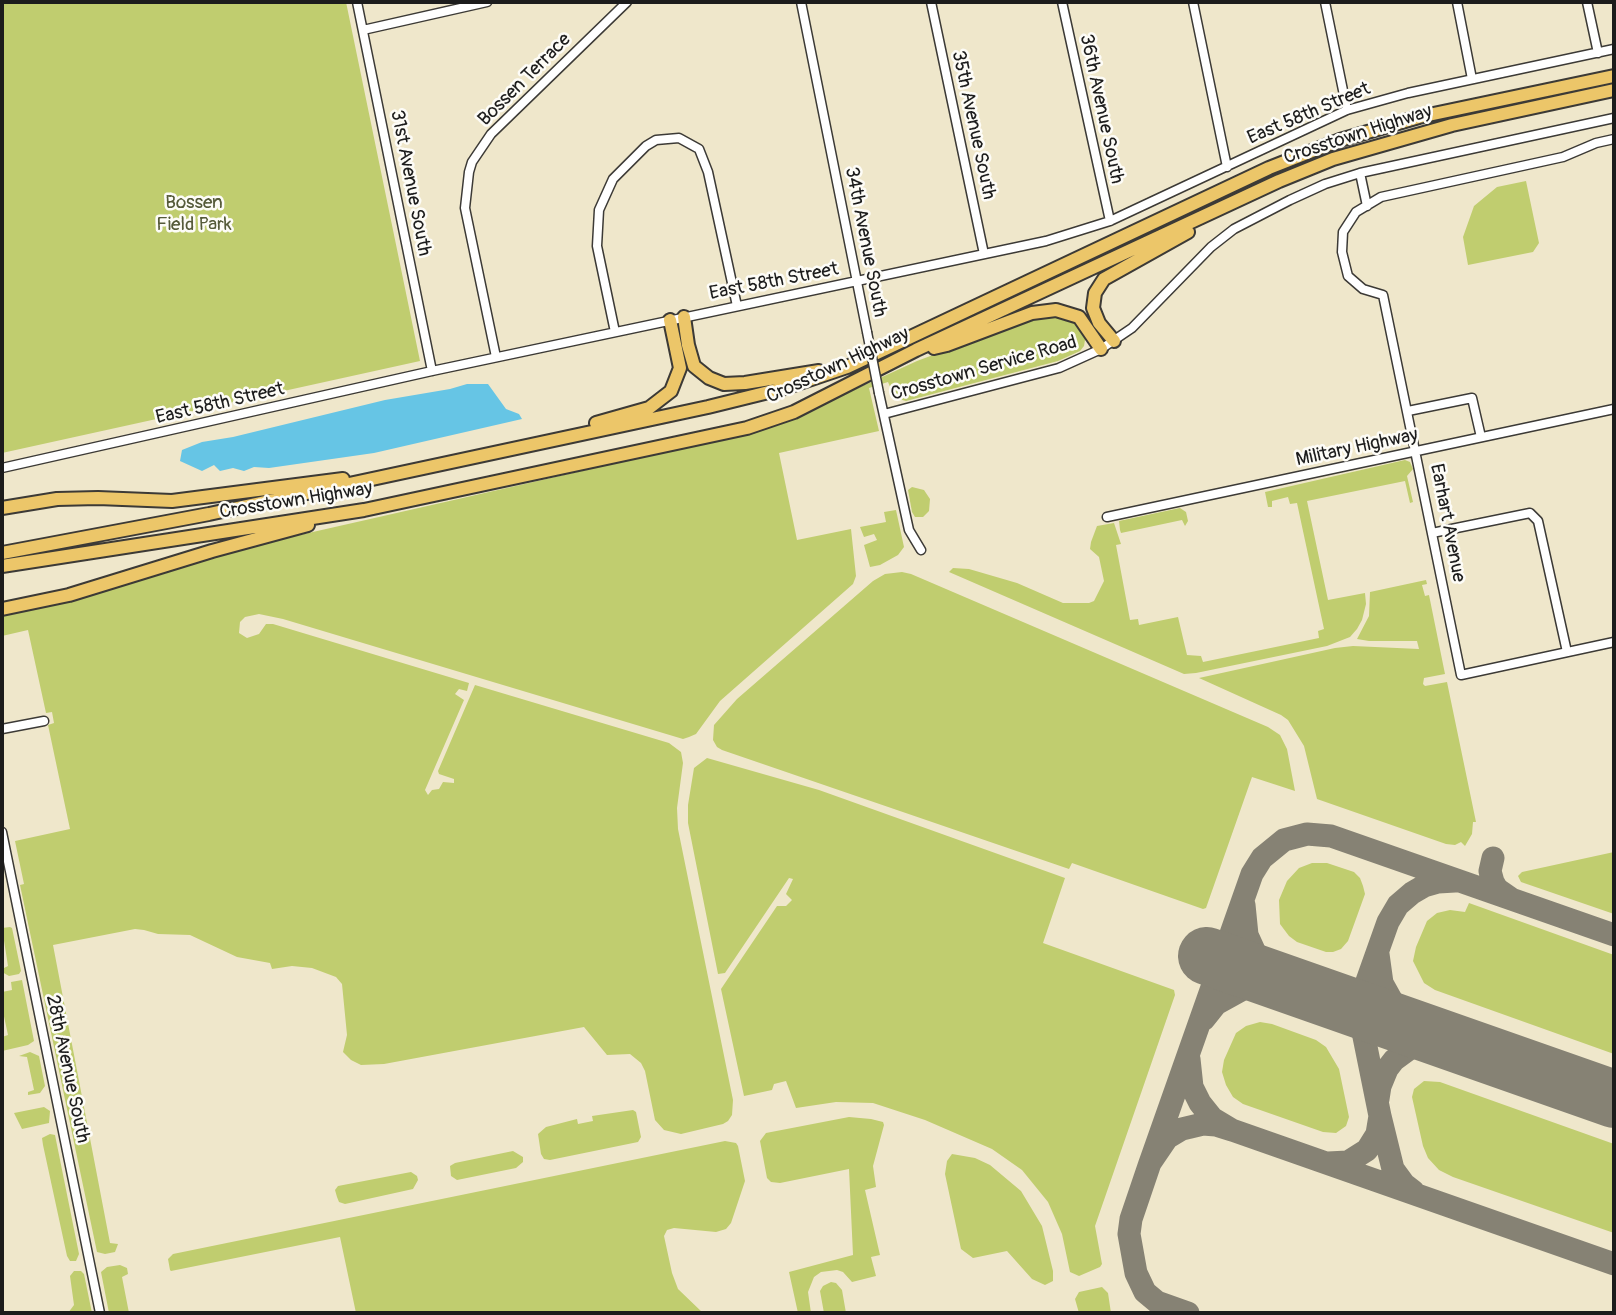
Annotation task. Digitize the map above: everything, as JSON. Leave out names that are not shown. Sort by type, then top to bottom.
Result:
[{"type":"highway","name":"Crosstown Highway","points":[[2,553],[371,480],[785,388],[847,366],[1269,169],[1340,140],[1419,117],[1614,76]]},
{"type":"highway","name":"Crosstown Highway","points":[[2,566],[364,510],[747,428],[794,412],[916,351],[1279,181],[1333,159],[1415,135],[1614,90]]},
{"type":"highway","points":[[1114,341],[1099,323],[1093,308],[1094,293],[1104,279],[1279,181]]},
{"type":"highway","points":[[916,351],[947,345],[1032,313],[1056,310],[1079,317],[1101,349]]},
{"type":"highway","points":[[684,317],[694,366],[709,378],[724,384],[847,366]]},
{"type":"highway","points":[[508,449],[649,408],[671,391],[680,368],[670,320]]},
{"type":"highway","points":[[2,508],[57,499],[172,501],[341,478],[371,480]]},
{"type":"highway","points":[[2,609],[69,595],[212,551],[364,510]]},
{"type":"street","name":"31st Avenue South","points":[[358,2],[432,371]]},
{"type":"street","points":[[363,30],[487,2]]},
{"type":"street","name":"Bossen Terrace","points":[[496,357],[465,208],[472,162],[491,134],[627,2]]},
{"type":"street","name":"34th Avenue South","points":[[801,2],[879,393],[909,530],[921,550]]},
{"type":"street","name":"35th Avenue South","points":[[931,2],[984,254]]},
{"type":"street","name":"36th Avenue South","points":[[1062,2],[1110,221]]},
{"type":"street","points":[[1193,2],[1227,167]]},
{"type":"street","points":[[1325,2],[1347,110]]},
{"type":"street","points":[[1457,2],[1472,79]]},
{"type":"street","points":[[1587,2],[1598,53]]},
{"type":"street","name":"East 58th Street","points":[[2,468],[496,357],[1059,237],[1110,221],[1347,110],[1398,95],[1614,49]]},
{"type":"street","name":"Crosstown Service Road","points":[[884,414],[1059,368],[1101,349],[1132,328],[1212,247],[1234,229],[1325,184],[1360,173],[1614,118]]},
{"type":"street","points":[[615,332],[597,246],[596,226],[599,211],[614,178],[646,146],[656,140],[679,138],[699,149],[708,172],[737,306]]},
{"type":"street","points":[[1360,173],[1367,206],[1381,197],[1563,157],[1596,143],[1614,139]]},
{"type":"street","name":"Earhart Avenue","points":[[1367,206],[1356,212],[1343,232],[1342,251],[1348,276],[1363,289],[1383,295],[1461,675],[1567,652]]},
{"type":"street","points":[[1408,411],[1472,398],[1481,437]]},
{"type":"street","name":"Military Highway","points":[[1107,517],[1614,409]]},
{"type":"street","points":[[1432,533],[1530,513],[1538,521],[1567,652],[1614,642]]},
{"type":"street","points":[[2,729],[44,721]]},
{"type":"street","name":"28th Avenue South","points":[[2,832],[100,1313]]},
{"type":"street","points":[[2,892],[14,889]]},
{"type":"green space","name":"Bossen Field Park","points":[[2,2],[346,2],[420,361],[2,453]]},
{"type":"green space","points":[[1526,181],[1539,243],[1533,252],[1468,265],[1463,237],[1474,206],[1497,187]]},
{"type":"green space","points":[[1048,314],[1073,319],[1086,334],[1084,346],[1080,351],[1058,361],[906,401],[895,398],[888,382],[869,388],[879,431],[779,453],[797,540],[851,529],[856,576],[853,584],[720,701],[696,734],[689,737],[683,739],[283,619],[259,614],[245,617],[240,622],[239,633],[247,638],[259,634],[266,624],[273,624],[469,683],[467,691],[459,689],[455,694],[464,700],[425,790],[428,795],[432,790],[439,789],[443,782],[454,783],[454,779],[439,774],[438,771],[475,685],[669,743],[681,752],[683,763],[677,808],[678,829],[733,1100],[732,1115],[728,1121],[681,1134],[664,1130],[655,1120],[641,1063],[630,1054],[607,1055],[584,1027],[384,1064],[361,1065],[343,1052],[347,1035],[342,984],[336,977],[312,968],[292,966],[272,969],[270,963],[237,957],[190,935],[158,934],[135,929],[53,945],[110,1243],[118,1244],[115,1252],[97,1252],[20,885],[24,884],[15,841],[70,829],[48,725],[54,723],[52,712],[46,713],[28,630],[2,636],[2,613],[94,592],[276,539],[762,428],[819,406],[917,361]]},
{"type":"green space","points":[[1405,460],[1410,462],[1413,469],[1407,476],[1413,502],[1410,503],[1405,481],[1307,501],[1328,600],[1365,593],[1366,604],[1357,629],[1350,637],[1327,646],[1184,674],[949,572],[953,568],[969,569],[1017,583],[1063,603],[1089,603],[1094,601],[1104,581],[1099,557],[1090,549],[1091,542],[1097,526],[1114,523],[1121,544],[1116,545],[1130,620],[1138,619],[1139,625],[1178,617],[1187,655],[1201,656],[1203,662],[1319,638],[1318,631],[1324,629],[1297,503],[1290,504],[1288,497],[1272,501],[1272,507],[1268,507],[1265,492]]},
{"type":"green space","points":[[912,487],[924,490],[930,499],[929,511],[923,517],[915,517],[912,512],[908,490]]},
{"type":"green space","points":[[1180,508],[1186,512],[1188,521],[1185,526],[1182,520],[1121,533],[1119,521]]},
{"type":"green space","points":[[896,510],[904,547],[898,555],[880,565],[870,567],[864,545],[877,540],[874,534],[864,537],[860,527],[886,522],[884,512]]},
{"type":"green space","points":[[902,572],[1268,727],[1280,735],[1287,749],[1295,791],[1252,777],[1206,908],[1072,863],[1069,869],[717,747],[713,740],[714,725],[737,699],[873,581],[885,574]]},
{"type":"green space","points":[[1426,580],[1427,584],[1422,585],[1425,596],[1429,595],[1445,674],[1424,678],[1423,684],[1425,686],[1447,682],[1476,822],[1473,822],[1472,834],[1465,846],[1461,842],[1455,845],[1446,844],[1317,799],[1304,746],[1288,720],[1199,678],[1335,648],[1353,646],[1419,649],[1417,641],[1357,639],[1369,616],[1370,592]]},
{"type":"green space","points":[[707,758],[819,790],[1065,878],[1043,943],[1174,990],[1175,995],[1095,1226],[1102,1264],[1100,1267],[1079,1276],[1070,1272],[1062,1234],[1048,1202],[1022,1170],[992,1149],[925,1120],[873,1103],[836,1102],[796,1108],[786,1081],[774,1084],[772,1090],[744,1096],[721,989],[777,906],[786,906],[792,900],[786,894],[793,879],[789,878],[725,973],[718,974],[688,823],[694,768]]},
{"type":"green space","points":[[1614,852],[1614,914],[1521,882],[1518,876],[1522,872]]},
{"type":"green space","points":[[1312,863],[1327,863],[1354,872],[1360,878],[1365,894],[1348,941],[1341,949],[1333,952],[1297,942],[1280,924],[1279,900],[1287,881],[1299,868]]},
{"type":"green space","points":[[1469,903],[1614,955],[1614,1054],[1435,990],[1424,983],[1413,961],[1427,921],[1437,913],[1450,910],[1465,912]]},
{"type":"green space","points":[[10,927],[21,971],[9,976],[2,972],[2,969],[8,966],[2,928]]},
{"type":"green space","points":[[22,980],[34,1041],[2,1051],[2,1037],[8,1035],[2,992],[12,990],[11,982]]},
{"type":"green space","points":[[1260,1022],[1316,1040],[1326,1047],[1339,1069],[1349,1117],[1346,1126],[1336,1133],[1323,1132],[1243,1104],[1233,1097],[1222,1072],[1224,1060],[1236,1033],[1246,1026]]},
{"type":"green space","points":[[30,1052],[39,1056],[45,1086],[40,1093],[28,1095],[28,1092],[34,1090],[27,1057],[19,1056]]},
{"type":"green space","points":[[1424,1081],[1440,1082],[1614,1144],[1614,1233],[1439,1170],[1428,1158],[1423,1146],[1412,1097],[1414,1089]]},
{"type":"green space","points":[[44,1107],[50,1111],[49,1123],[22,1129],[14,1113]]},
{"type":"green space","points":[[633,1110],[636,1112],[641,1137],[638,1142],[550,1160],[544,1159],[541,1154],[538,1134],[546,1127],[577,1119],[578,1124],[593,1121],[592,1116]]},
{"type":"green space","points":[[849,1117],[871,1119],[883,1122],[884,1125],[873,1166],[876,1187],[865,1190],[880,1255],[871,1257],[876,1276],[852,1282],[843,1272],[837,1270],[821,1272],[814,1277],[808,1292],[811,1313],[798,1313],[789,1272],[853,1255],[849,1169],[780,1183],[771,1182],[767,1178],[760,1141],[766,1133]]},
{"type":"green space","points":[[55,1135],[79,1254],[76,1261],[70,1261],[67,1256],[43,1145],[42,1138]]},
{"type":"green space","points":[[725,1141],[738,1146],[745,1181],[731,1223],[726,1229],[716,1232],[674,1228],[667,1230],[664,1236],[678,1289],[703,1313],[356,1313],[340,1237],[170,1270],[168,1259],[173,1254]]},
{"type":"green space","points":[[513,1151],[523,1157],[523,1162],[516,1168],[457,1180],[451,1176],[450,1166],[455,1163]]},
{"type":"green space","points":[[952,1154],[975,1158],[990,1165],[1021,1191],[1042,1226],[1053,1281],[1045,1285],[1032,1279],[1007,1251],[973,1258],[961,1249],[945,1174],[947,1161]]},
{"type":"green space","points":[[411,1172],[418,1180],[413,1189],[345,1204],[339,1202],[337,1197],[335,1190],[338,1186]]},
{"type":"green space","points":[[120,1265],[127,1268],[128,1274],[122,1277],[129,1313],[109,1313],[101,1272],[107,1267]]},
{"type":"green space","points":[[74,1271],[84,1274],[92,1313],[68,1313],[74,1305],[70,1276]]},
{"type":"green space","points":[[831,1282],[836,1283],[842,1290],[846,1313],[824,1313],[820,1291]]},
{"type":"green space","points":[[1102,1287],[1108,1293],[1111,1313],[1079,1313],[1075,1299],[1079,1292]]},
{"type":"water","points":[[467,384],[488,384],[506,409],[519,414],[522,419],[374,453],[269,468],[254,467],[244,471],[233,468],[220,471],[214,465],[202,471],[180,461],[182,450],[202,442]]},
{"type":"taxiway","points":[[1150,1163],[1252,874],[1262,858],[1284,840],[1307,834],[1331,836],[1614,935]]},
{"type":"taxiway","points":[[1493,858],[1490,871],[1493,882],[1497,889],[1510,898]]},
{"type":"taxiway","points":[[1380,1116],[1362,1027],[1367,981],[1388,922],[1398,905],[1424,886],[1455,881]]},
{"type":"taxiway","points":[[1204,1019],[1216,1004],[1245,988],[1266,985],[1302,990],[1273,975],[1257,957],[1247,935],[1244,905]]},
{"type":"taxiway","points":[[1378,954],[1382,983],[1397,1010],[1419,1027],[1471,1049],[1435,1042],[1409,1049],[1387,1069],[1378,1099]]},
{"type":"taxiway","points":[[1188,1313],[1157,1302],[1145,1292],[1136,1273],[1129,1234],[1131,1219],[1150,1163],[1167,1138],[1182,1129],[1203,1124],[1232,1130],[1212,1118],[1200,1103],[1192,1087],[1189,1059]]},
{"type":"taxiway","points":[[1328,1163],[1348,1162],[1367,1150],[1377,1134],[1380,1116],[1393,1169],[1413,1191]]},
{"type":"taxiway","points":[[1232,1130],[1614,1264]]},
{"type":"runway","points":[[1207,956],[1614,1099]]}]
